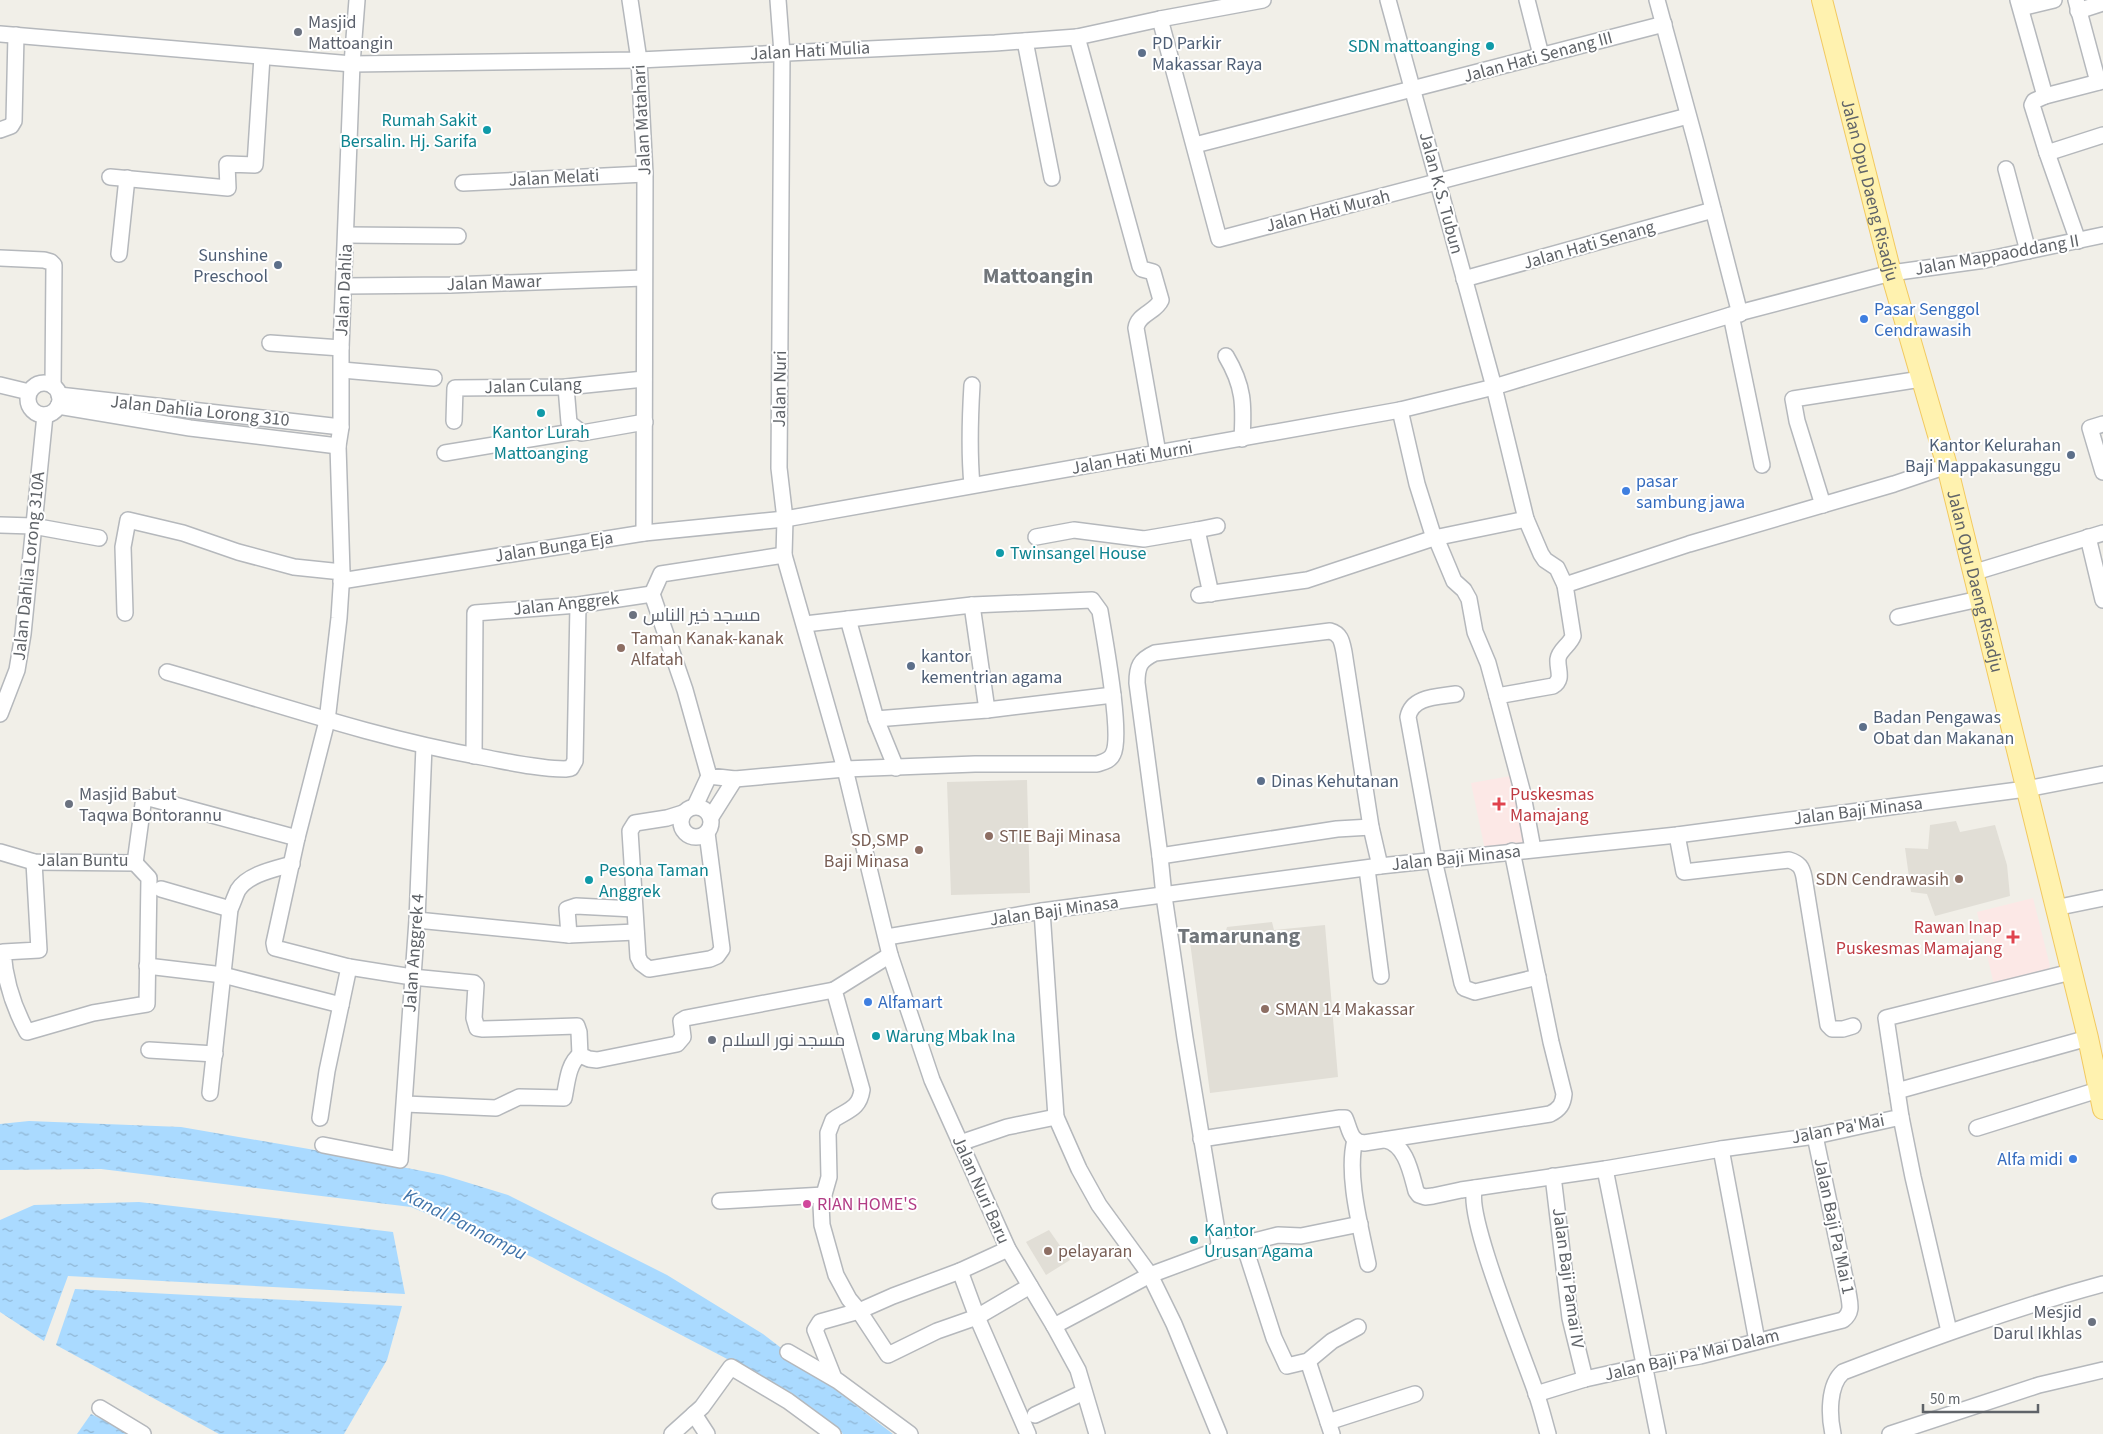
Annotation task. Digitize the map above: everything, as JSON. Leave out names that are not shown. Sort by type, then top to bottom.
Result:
[{"type":"main road","name":"Jalan Opu Daeng Risadju","points":[[1822,0],[1892,273],[1947,466],[1978,599],[2100,1088]]},
{"type":"street","name":"Jalan Dahlia","points":[[349,967],[275,948],[274,943],[297,838],[327,721],[339,618],[341,577],[338,446],[341,427],[341,348],[352,64],[357,0]]},
{"type":"street","name":"Jalan Matahari","points":[[630,0],[639,60],[645,174],[644,533]]},
{"type":"street","name":"Jalan Nuri","points":[[778,0],[782,53],[779,468],[785,519],[784,555],[845,770],[887,937]]},
{"type":"street","name":"Jalan Hati Mulia","points":[[0,34],[352,64],[639,60],[1077,37],[1263,0]]},
{"type":"street","name":"Jalan K.S. Tubun","points":[[1388,0],[1494,387],[1526,519],[1541,554],[1545,560],[1557,568],[1565,585]]},
{"type":"street","points":[[1527,0],[1541,55]]},
{"type":"street","points":[[1657,0],[1713,210],[1735,315],[1762,464]]},
{"type":"street","points":[[2045,96],[2019,4],[2054,0]]},
{"type":"street","points":[[2078,241],[2032,108],[2034,101],[2045,96],[2100,81],[2077,5],[2103,3]]},
{"type":"street","points":[[1160,19],[1194,145]]},
{"type":"street","name":"Jalan Hati Senang III","points":[[1194,145],[1664,24]]},
{"type":"street","points":[[0,130],[11,126],[14,122],[16,35]]},
{"type":"street","points":[[1077,37],[1140,266],[1142,269],[1153,272],[1161,300],[1155,308],[1139,319],[1136,328],[1158,453]]},
{"type":"street","points":[[1025,41],[1052,178]]},
{"type":"street","points":[[110,177],[228,188],[227,164],[255,165],[262,57]]},
{"type":"street","name":"Jalan Hati Murah","points":[[1194,145],[1219,239],[1688,116]]},
{"type":"street","points":[[2047,153],[2103,135]]},
{"type":"street","points":[[2006,169],[2028,251]]},
{"type":"street","name":"Jalan Melati","points":[[463,183],[645,174]]},
{"type":"street","points":[[119,254],[127,178]]},
{"type":"street","name":"Jalan Hati Senang","points":[[1464,280],[1713,210]]},
{"type":"street","points":[[346,235],[458,236]]},
{"type":"street","name":"Jalan Mappaoddang II","points":[[1735,315],[1892,273],[1985,260],[2103,235]]},
{"type":"street","points":[[0,258],[44,260],[54,265],[57,396],[50,414],[40,415],[28,403],[29,392],[32,388],[42,383],[57,396]]},
{"type":"street","name":"Jalan Mawar","points":[[344,286],[644,278]]},
{"type":"street","name":"Jalan Hati Murni","points":[[769,520],[785,519],[1400,410],[1494,387],[1735,315]]},
{"type":"street","points":[[270,343],[341,348]]},
{"type":"street","points":[[1226,356],[1240,382],[1244,401],[1242,439]]},
{"type":"street","points":[[342,370],[434,378]]},
{"type":"street","name":"Jalan Culang","points":[[454,421],[455,388],[566,388],[644,379]]},
{"type":"street","points":[[1824,505],[1793,399],[1921,379]]},
{"type":"street","points":[[0,385],[29,392]]},
{"type":"street","points":[[972,385],[969,454],[972,486]]},
{"type":"street","points":[[566,388],[569,423],[582,434],[644,422]]},
{"type":"street","name":"Jalan Dahlia Lorong 310","points":[[57,396],[341,427]]},
{"type":"street","name":"Jalan Dahlia Lorong 310","points":[[57,396],[190,428],[338,446]]},
{"type":"street","points":[[190,428],[194,410]]},
{"type":"street","points":[[1400,410],[1417,484],[1435,538],[1454,580],[1464,590],[1469,599],[1475,632],[1488,663],[1522,790],[1533,849]]},
{"type":"street","name":"Jalan Dahlia Lorong 310A","points":[[0,714],[17,670],[24,634],[45,415]]},
{"type":"street","points":[[279,439],[281,420]]},
{"type":"street","points":[[2103,424],[2090,428],[2103,472]]},
{"type":"street","points":[[445,453],[578,431]]},
{"type":"street","points":[[1497,696],[1553,686],[1558,683],[1560,678],[1558,660],[1573,636],[1565,585],[1689,544],[1824,505],[1947,466]]},
{"type":"street","points":[[1197,530],[1205,594],[1307,580],[1435,538],[1526,519]]},
{"type":"street","name":"Jalan Bunga Eja","points":[[125,613],[122,547],[128,520],[183,533],[238,552],[294,567],[341,577],[644,533],[769,520]]},
{"type":"street","points":[[0,524],[34,526],[99,538]]},
{"type":"street","points":[[1036,537],[1074,530],[1144,540],[1217,526]]},
{"type":"street","points":[[1972,573],[2103,533]]},
{"type":"street","points":[[2088,537],[2103,600]]},
{"type":"street","points":[[709,776],[684,690],[652,594],[661,574],[784,555]]},
{"type":"street","name":"Jalan Anggrek","points":[[474,756],[474,613],[578,605],[652,594]]},
{"type":"street","points":[[1898,617],[1978,599]]},
{"type":"street","points":[[709,776],[735,779],[845,770],[975,764],[1097,764],[1108,760],[1113,754],[1116,744],[1113,696],[1100,611],[1092,600],[972,605],[805,624]]},
{"type":"street","points":[[167,672],[327,721],[424,746],[558,769],[571,768],[574,761],[578,605]]},
{"type":"street","points":[[972,605],[987,710]]},
{"type":"street","points":[[848,619],[876,719],[896,768]]},
{"type":"street","points":[[1220,1249],[1201,1139],[1164,896],[1137,683],[1139,665],[1144,658],[1155,653],[1330,631],[1336,633],[1340,638],[1344,652],[1371,826],[1382,976]]},
{"type":"street","points":[[1456,694],[1427,698],[1414,704],[1410,708],[1408,717],[1434,860],[1464,988],[1475,992],[1538,978]]},
{"type":"street","points":[[876,719],[987,710],[1113,696]]},
{"type":"street","name":"Jalan Anggrek 4","points":[[323,1145],[400,1160],[417,920],[424,746]]},
{"type":"street","name":"Jalan Baji Minasa","points":[[887,937],[1042,912],[1434,860],[1677,835],[2026,789],[2103,774]]},
{"type":"street","points":[[701,835],[685,832],[681,815],[709,776]]},
{"type":"street","points":[[711,817],[735,779]]},
{"type":"street","name":"Jalan Buntu","points":[[0,852],[34,862],[135,863],[144,800],[149,798],[297,838]]},
{"type":"street","points":[[706,809],[711,817],[711,826],[701,835],[709,850],[722,949],[717,956],[710,959],[654,969],[645,967],[638,957],[634,908],[632,826],[640,821],[706,809]]},
{"type":"street","points":[[1160,856],[1337,829],[1371,826]]},
{"type":"street","points":[[1677,835],[1684,872],[1789,860],[1797,862],[1802,869],[1804,877],[1828,1025],[1832,1029],[1854,1026]]},
{"type":"street","points":[[1355,1140],[1364,1143],[1385,1140],[1550,1114],[1560,1108],[1564,1094],[1512,851]]},
{"type":"street","points":[[34,862],[39,950],[3,952],[8,987],[16,1012],[27,1032],[93,1013],[147,1004],[149,878],[135,863]]},
{"type":"street","points":[[210,1093],[230,909],[239,889],[251,878],[292,864]]},
{"type":"street","points":[[161,889],[230,909]]},
{"type":"street","points":[[2055,908],[2103,898]]},
{"type":"street","points":[[569,935],[567,909],[576,906],[634,908]]},
{"type":"street","points":[[1042,912],[1056,1117],[1079,1169],[1099,1205],[1150,1275],[1174,1324],[1219,1434]]},
{"type":"street","points":[[417,920],[569,935],[636,932]]},
{"type":"street","name":"Jalan Nuri Baru","points":[[887,937],[890,955],[932,1080],[1008,1249],[1078,1370],[1097,1434]]},
{"type":"street","points":[[580,1055],[588,1060],[598,1060],[673,1046],[682,1039],[681,1021],[686,1018],[834,990],[890,955]]},
{"type":"street","points":[[147,966],[222,974],[341,1005]]},
{"type":"street","points":[[320,1118],[327,1071],[349,967],[412,977],[474,983],[476,985],[474,1024],[477,1028],[577,1026],[580,1032],[580,1055],[576,1058],[570,1069],[564,1098],[519,1097],[496,1108],[405,1104]]},
{"type":"street","name":"Jalan Pa'Mai","points":[[1385,1140],[1393,1142],[1399,1148],[1406,1160],[1419,1195],[1425,1198],[1721,1148],[1814,1136],[1902,1117],[1886,1018],[2071,972]]},
{"type":"street","points":[[834,990],[862,1090],[857,1104],[832,1120],[830,1125],[828,1132],[829,1177],[821,1205],[822,1225],[836,1275],[849,1299],[888,1355],[937,1331],[977,1317],[1030,1286]]},
{"type":"street","points":[[1897,1091],[2088,1038]]},
{"type":"street","points":[[150,1050],[215,1054]]},
{"type":"street","points":[[1976,1128],[2100,1088]]},
{"type":"street","points":[[960,1143],[1007,1127],[1056,1117]]},
{"type":"street","points":[[1902,1117],[1913,1176],[1949,1331]]},
{"type":"street","points":[[1201,1139],[1345,1118],[1355,1140],[1351,1154],[1356,1202],[1368,1264]]},
{"type":"street","name":"Jalan Baji Pa'Mai 1","points":[[1814,1136],[1848,1292],[1851,1309],[1848,1316]]},
{"type":"street","points":[[1721,1148],[1757,1341]]},
{"type":"street","points":[[1605,1169],[1658,1434]]},
{"type":"street","name":"Jalan Baji Pamai IV","points":[[1553,1176],[1567,1300],[1585,1379]]},
{"type":"street","points":[[1476,1188],[1474,1202],[1487,1259],[1536,1394],[1548,1434]]},
{"type":"street","points":[[720,1201],[824,1195]]},
{"type":"street","points":[[1054,1326],[1150,1275],[1220,1249],[1278,1235],[1301,1236],[1360,1224]]},
{"type":"street","points":[[1239,1245],[1247,1254],[1274,1338],[1287,1366],[1308,1361],[1332,1341],[1358,1327]]},
{"type":"street","points":[[834,1378],[815,1328],[820,1322],[859,1311],[960,1271],[1008,1249]]},
{"type":"street","points":[[960,1271],[977,1317],[1028,1434]]},
{"type":"street","points":[[1833,1434],[1829,1410],[1838,1376],[1843,1372],[1949,1331],[2044,1300],[2103,1284]]},
{"type":"street","name":"Jalan Baji Pa'Mai Dalam","points":[[1536,1394],[1585,1379],[1700,1356],[1843,1320],[1848,1316]]},
{"type":"street","points":[[788,1352],[834,1378],[910,1434]]},
{"type":"street","points":[[1308,1361],[1330,1428],[1415,1394]]},
{"type":"street","points":[[672,1434],[710,1398],[731,1367],[788,1401],[833,1434]]},
{"type":"street","points":[[1890,1434],[2040,1385],[2103,1370]]},
{"type":"street","points":[[1035,1416],[1084,1392]]},
{"type":"street","points":[[100,1408],[143,1434]]},
{"type":"street","points":[[694,1414],[708,1434]]},
{"type":"shaded area","points":[[1516,775],[1530,846],[1485,850],[1471,783]]},
{"type":"shaded area","name":"STIE Baji Minasa","points":[[1027,780],[1030,893],[951,895],[947,782]]},
{"type":"shaded area","name":"SDN Cendrawasih","points":[[1956,821],[1960,832],[1995,825],[2007,865],[2010,896],[1935,916],[1927,894],[1911,892],[1905,848],[1928,849],[1930,825]]},
{"type":"shaded area","name":"Rawan Inap Puskesmas Mamajang","points":[[2033,898],[2050,966],[2045,975],[1994,985],[1977,912]]},
{"type":"shaded area","name":"SMAN 14 Makassar","points":[[1272,922],[1274,930],[1325,925],[1338,1077],[1210,1093],[1190,942],[1224,938],[1227,927]]},
{"type":"shaded area","name":"pelayaran","points":[[1049,1230],[1070,1260],[1046,1275],[1026,1242]]},
{"type":"water","name":"Kanal Pannampu","points":[[29,1121],[181,1127],[443,1175],[508,1195],[667,1275],[763,1334],[893,1434],[843,1434],[811,1407],[731,1361],[532,1257],[411,1207],[101,1169],[0,1170],[0,1124]]},
{"type":"water","points":[[139,1202],[393,1232],[405,1294],[68,1276],[44,1341],[0,1312],[0,1220],[34,1205]]},
{"type":"water","points":[[75,1289],[402,1306],[387,1360],[344,1434],[219,1434],[56,1345]]},
{"type":"water","points":[[91,1414],[133,1434],[77,1434]]},
{"type":"place","name":"Masjid Mattoangin","points":[[298,32]]},
{"type":"place","name":"SDN mattoanging","points":[[1490,46]]},
{"type":"place","name":"PD Parkir Makassar Raya","points":[[1142,53]]},
{"type":"place","name":"Rumah Sakit Bersalin. Hj. Sarifa","points":[[487,130]]},
{"type":"place","name":"Sunshine Preschool","points":[[278,265]]},
{"type":"place","name":"Pasar Senggol Cendrawasih","points":[[1864,319]]},
{"type":"place","name":"Kantor Lurah Mattoanging","points":[[541,413]]},
{"type":"place","name":"Kantor Kelurahan Baji Mappakasunggu","points":[[2071,455]]},
{"type":"place","name":"pasar sambung jawa","points":[[1626,491]]},
{"type":"place","name":"Twinsangel House","points":[[1000,553]]},
{"type":"place","name":"مسجد خير الناس","points":[[633,615]]},
{"type":"place","name":"Taman Kanak-kanak Alfatah","points":[[621,648]]},
{"type":"place","name":"kantor kementrian agama","points":[[911,666]]},
{"type":"place","name":"Badan Pengawas Obat dan Makanan","points":[[1863,727]]},
{"type":"place","name":"Dinas Kehutanan","points":[[1261,781]]},
{"type":"place","name":"Masjid Babut Taqwa Bontorannu","points":[[69,804]]},
{"type":"place","name":"Puskesmas Mamajang","points":[[1499,804]]},
{"type":"place","name":"STIE Baji Minasa","points":[[989,836]]},
{"type":"place","name":"SD,SMP Baji Minasa","points":[[919,850]]},
{"type":"place","name":"SDN Cendrawasih","points":[[1959,879]]},
{"type":"place","name":"Pesona Taman Anggrek","points":[[589,880]]},
{"type":"place","name":"Rawan Inap Puskesmas Mamajang","points":[[2013,937]]},
{"type":"place","name":"Alfamart","points":[[868,1002]]},
{"type":"place","name":"SMAN 14 Makassar","points":[[1265,1009]]},
{"type":"place","name":"Warung Mbak Ina","points":[[876,1036]]},
{"type":"place","name":"مسجد نور السلام","points":[[712,1040]]},
{"type":"place","name":"Alfa midi","points":[[2073,1159]]},
{"type":"place","name":"RIAN HOME'S","points":[[807,1204]]},
{"type":"place","name":"Kantor Urusan Agama","points":[[1194,1240]]},
{"type":"place","name":"pelayaran","points":[[1048,1251]]},
{"type":"place","name":"Mesjid Darul Ikhlas","points":[[2092,1322]]},
{"type":"district","name":"Mattoangin","points":[[1038,276]]},
{"type":"district","name":"Tamarunang","points":[[1239,936]]}]
